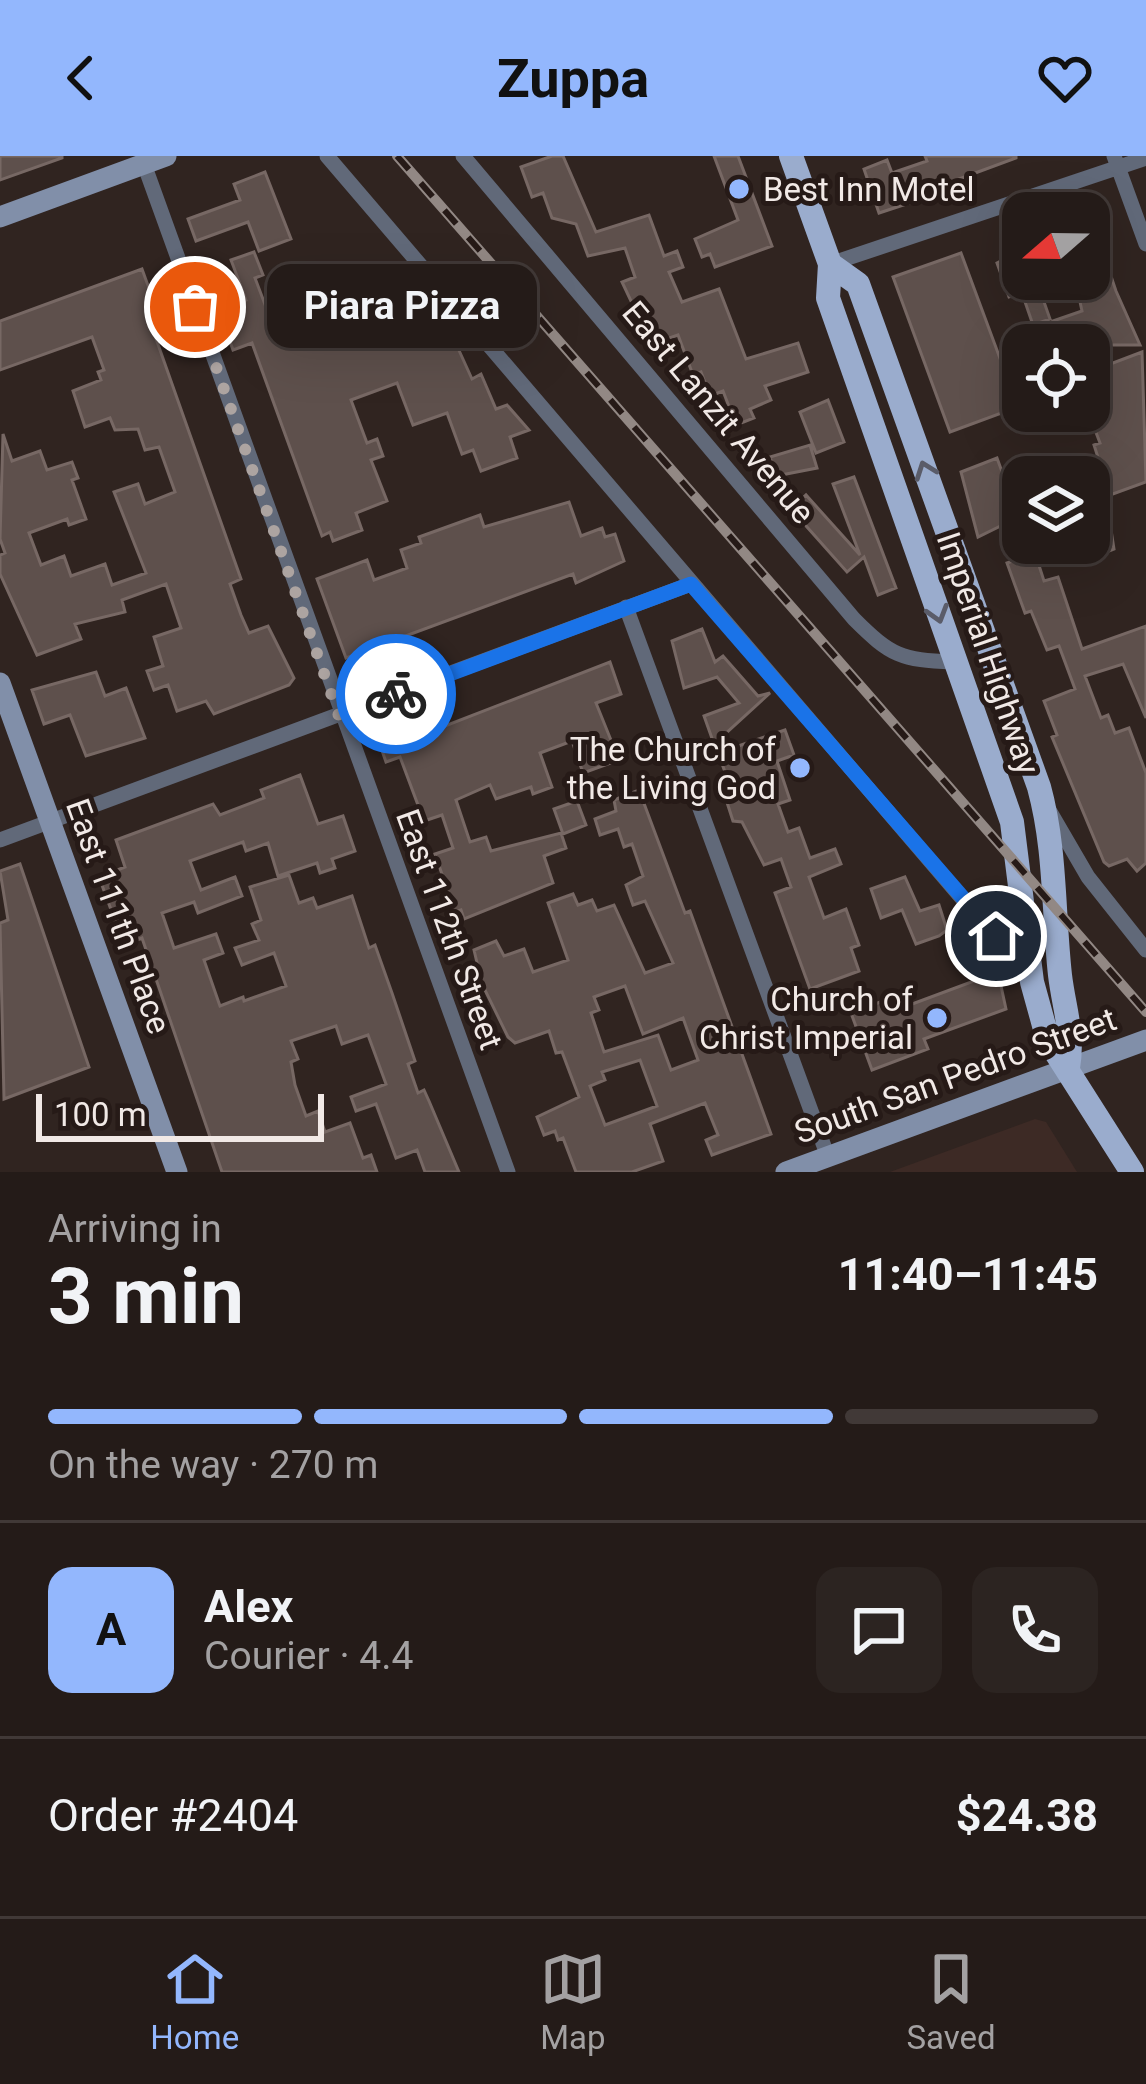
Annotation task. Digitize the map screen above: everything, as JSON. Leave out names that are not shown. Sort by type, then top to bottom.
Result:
[{"type":"main road","name":"Imperial Highway","points":[[791,156],[830,264],[828,298],[1012,822],[1032,982],[1048,1040],[1132,1172]]},
{"type":"main road","name":"Imperial Highway","points":[[830,264],[858,284],[1041,795],[1053,849],[1060,979],[1074,1034],[1068,1068]]},
{"type":"main road","points":[[953,662],[973,669],[1002,750],[1041,795]]},
{"type":"street","points":[[327,156],[1032,982]]},
{"type":"street","name":"East Lanzit Avenue","points":[[463,156],[854,619],[887,652],[907,660],[953,662]]},
{"type":"street","points":[[830,264],[1116,162],[1146,158]]},
{"type":"street","points":[[0,217],[155,160]]},
{"type":"street","name":"East 112th Street","points":[[155,160],[339,716],[508,1172]]},
{"type":"street","points":[[1116,162],[1146,244]]},
{"type":"street","points":[[0,840],[691,584]]},
{"type":"street","points":[[626,607],[828,1157]]},
{"type":"street","name":"East 111th Place","points":[[0,682],[177,1172]]},
{"type":"street","points":[[1041,795],[1088,877],[1146,950]]},
{"type":"street","name":"South San Pedro Street","points":[[786,1172],[1146,1040]]},
{"type":"shaded area","points":[[1035,1119],[1046,1122],[1077,1172],[890,1172]]},
{"type":"building","points":[[0,156],[62,156],[62,158],[0,180]]},
{"type":"building","points":[[563,156],[596,232],[649,215],[664,256],[677,251],[683,267],[669,272],[682,302],[719,289],[746,359],[798,343],[808,372],[765,386],[771,400],[750,409],[754,418],[736,425],[723,391],[710,396],[701,372],[693,375],[678,335],[661,341],[650,321],[640,320],[622,282],[635,277],[625,248],[588,256],[576,224],[552,218],[543,193],[532,197],[521,167]]},
{"type":"building","name":"Best Inn Motel","points":[[714,156],[738,156],[772,246],[715,267],[710,254],[702,257],[695,239],[738,220]]},
{"type":"building","points":[[925,156],[1016,158],[959,179],[961,186],[879,213],[864,169],[887,160],[892,173],[927,161]]},
{"type":"building","points":[[265,172],[291,239],[259,251],[248,222],[196,241],[188,219],[240,200],[234,184]]},
{"type":"building","points":[[254,252],[263,275],[255,278],[281,347],[308,337],[304,326],[368,300],[380,334],[430,315],[457,346],[472,379],[481,374],[496,409],[507,405],[529,430],[510,437],[517,458],[481,471],[473,450],[462,454],[447,413],[413,425],[397,383],[351,400],[367,443],[377,439],[383,456],[371,460],[387,501],[356,513],[362,530],[333,541],[330,532],[322,536],[252,343],[233,350],[219,310],[246,300],[231,260]]},
{"type":"building","points":[[961,253],[1002,364],[1002,413],[950,432],[893,277]]},
{"type":"building","points":[[142,269],[158,313],[148,316],[241,579],[230,584],[241,615],[249,633],[268,626],[294,678],[289,685],[214,714],[206,701],[177,711],[168,685],[154,690],[147,671],[163,666],[154,637],[181,628],[166,584],[122,600],[125,612],[75,624],[81,639],[37,655],[0,574],[0,555],[5,553],[0,539],[3,434],[12,461],[40,451],[47,470],[72,462],[78,478],[72,480],[86,519],[69,525],[67,519],[29,533],[41,565],[64,556],[71,576],[105,564],[112,585],[146,573],[114,492],[138,484],[145,504],[175,492],[159,447],[145,450],[138,429],[115,430],[110,418],[85,427],[73,391],[101,380],[98,372],[104,370],[92,337],[0,370],[0,321]]},
{"type":"building","points":[[1110,273],[1140,345],[1110,345],[1110,324],[1054,324],[1082,311],[1080,300],[1110,300]]},
{"type":"building","points":[[1024,300],[1043,300],[1050,319],[1033,324]]},
{"type":"building","points":[[1142,352],[1146,482],[1110,495],[1110,456],[1098,456],[1094,445],[1100,443],[1096,432],[1110,432],[1110,364]]},
{"type":"building","points":[[828,400],[844,442],[816,453],[800,412]]},
{"type":"building","points":[[810,445],[817,468],[776,476],[770,457]]},
{"type":"building","points":[[997,458],[1002,472],[1002,525],[978,537],[961,472]]},
{"type":"building","points":[[854,477],[896,588],[878,595],[864,557],[847,572],[791,509],[806,495],[860,555],[833,484]]},
{"type":"building","points":[[569,502],[581,536],[602,528],[605,537],[615,534],[624,561],[576,583],[573,574],[346,658],[317,579],[367,560],[374,580],[407,568],[401,550],[421,543],[419,537],[480,515],[484,527]]},
{"type":"building","points":[[1007,564],[1039,564],[1044,581],[1058,577],[1082,649],[1146,626],[1146,718],[1123,664],[1085,676],[1101,718],[1108,715],[1115,733],[1129,728],[1146,773],[1146,863],[1137,871],[1127,859],[1109,866],[1104,862],[1052,737],[1057,735],[1044,701],[1075,689],[1059,646],[1047,650],[1031,611],[1025,613]]},
{"type":"building","points":[[702,629],[715,662],[723,656],[758,696],[770,693],[714,744],[704,716],[739,703],[717,677],[684,688],[672,641]]},
{"type":"building","points":[[610,662],[621,694],[596,703],[619,760],[583,773],[572,741],[540,753],[552,787],[533,794],[531,787],[496,799],[490,785],[456,800],[470,842],[486,837],[491,851],[561,833],[566,848],[544,856],[553,883],[464,919],[461,910],[455,912],[435,854],[453,848],[442,815],[424,821],[400,757],[386,762],[379,742],[429,724],[432,731]]},
{"type":"building","points":[[96,672],[105,696],[126,688],[145,738],[86,756],[70,715],[44,724],[32,690]]},
{"type":"building","points":[[785,730],[794,755],[777,761],[790,800],[778,804],[788,832],[799,828],[810,858],[835,849],[841,864],[809,877],[824,918],[846,909],[859,945],[851,948],[859,971],[810,989],[775,893],[791,887],[781,859],[764,865],[742,822],[733,821],[724,793],[732,791],[718,753]]},
{"type":"building","points":[[300,775],[318,824],[343,816],[355,851],[332,859],[335,868],[320,873],[317,863],[278,876],[268,843],[246,851],[243,842],[190,861],[201,890],[235,877],[242,896],[198,913],[194,902],[162,913],[174,948],[216,934],[223,953],[204,960],[220,1006],[243,997],[244,1001],[286,986],[274,953],[242,965],[235,948],[259,940],[252,924],[261,920],[250,887],[289,875],[299,903],[313,898],[317,908],[352,896],[369,948],[375,945],[415,1061],[408,1064],[418,1093],[424,1090],[459,1172],[425,1172],[417,1150],[396,1158],[376,1104],[356,1111],[351,1097],[386,1084],[368,1035],[342,1044],[336,1026],[291,1041],[298,1059],[291,1062],[295,1085],[306,1116],[318,1111],[325,1132],[350,1123],[363,1158],[371,1155],[377,1172],[222,1172],[142,938],[124,945],[99,877],[125,867],[116,840],[213,804],[220,815],[264,798],[261,790]]},
{"type":"building","points":[[639,790],[685,913],[690,911],[771,1134],[712,1155],[706,1140],[718,1135],[705,1103],[650,1124],[663,1161],[632,1172],[576,1172],[563,1138],[558,1140],[555,1131],[544,1135],[537,1117],[579,1097],[562,1052],[556,1053],[549,1031],[515,1043],[508,1037],[482,984],[474,950],[496,941],[504,956],[524,949],[533,972],[568,960],[548,903],[573,894],[578,905],[592,900],[597,911],[614,905],[645,973],[673,963],[645,901],[633,905],[626,885],[643,876],[632,844],[624,847],[618,829],[600,835],[595,819],[616,811],[614,800]],"holes":[[[625,986],[643,1034],[683,1018],[698,1060],[671,1070],[658,1035],[604,1052],[591,1013],[599,1010],[594,997]],[[640,1060],[657,1106],[605,1125],[590,1086],[605,1080],[602,1072]]]},
{"type":"building","points":[[577,801],[586,825],[563,834],[554,809]]},
{"type":"building","points":[[20,864],[89,1067],[4,1099],[0,923],[8,920],[0,871]]},
{"type":"building","points":[[905,877],[920,911],[939,905],[947,930],[939,936],[916,944],[902,910],[881,918],[871,889]]},
{"type":"building","points":[[998,972],[1006,1009],[924,1039],[928,1049],[872,1070],[851,1013],[883,1001],[888,1013]]},
{"type":"railway","points":[[397,156],[1146,1012]]},
{"type":"way so far","points":[[195,307],[339,716],[396,694]]},
{"type":"place","name":"Best Inn Motel","points":[[739,189]]},
{"type":"place","name":"Piara Pizza","points":[[195,307]]},
{"type":"place","name":"The Church of the Living God","points":[[800,768]]},
{"type":"place","name":"Church of Christ Imperial","points":[[937,1018]]},
{"type":"route","points":[[396,694],[691,584],[996,936]]}]
